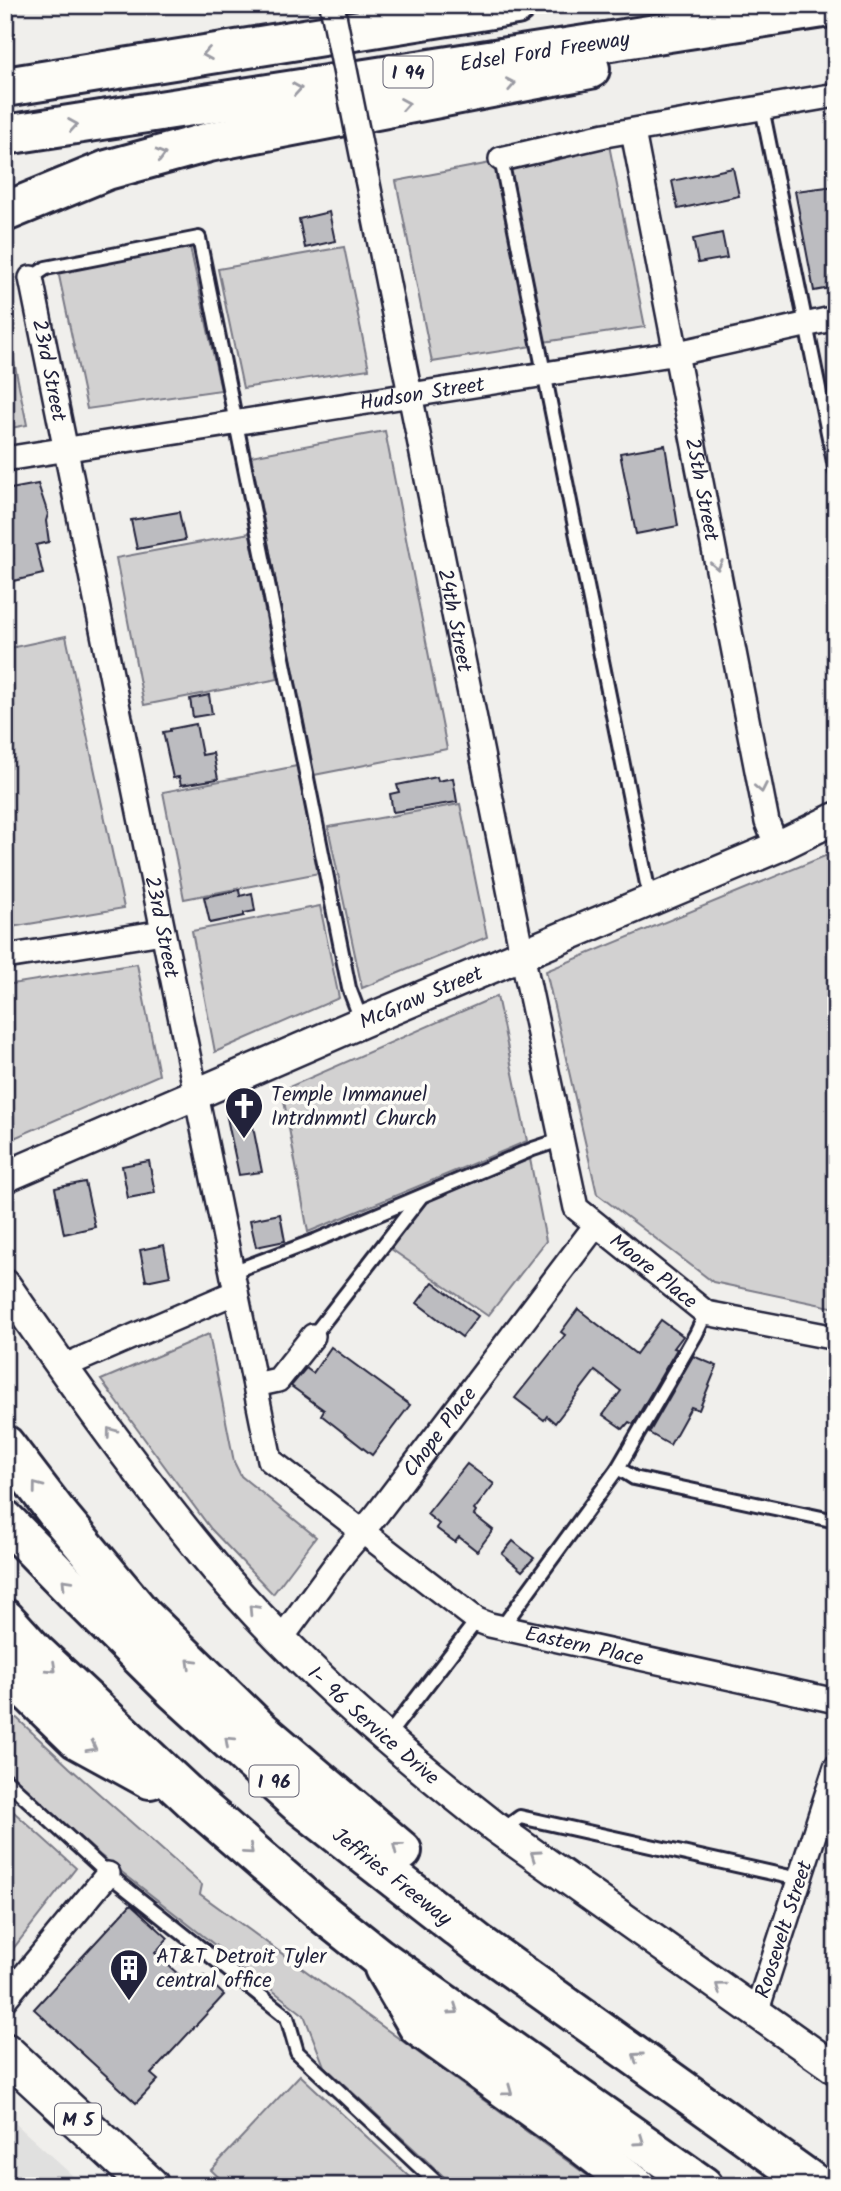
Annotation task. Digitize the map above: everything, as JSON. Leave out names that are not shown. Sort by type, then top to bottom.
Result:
[{"type":"highway","name":"I 94","points":[[5,87],[516,5]]},
{"type":"highway","name":"Edsel Ford Freeway","points":[[5,135],[823,8]]},
{"type":"highway","points":[[5,212],[107,170],[209,142],[659,55],[823,8]]},
{"type":"highway","points":[[5,1445],[57,1513],[142,1615],[278,1746],[370,1826],[493,1922],[572,2010]]},
{"type":"highway","name":"Jeffries Freeway","points":[[5,1520],[176,1692],[298,1803],[480,1945],[817,2186]]},
{"type":"highway","points":[[5,1619],[35,1652],[198,1805],[319,1910],[378,1957],[703,2186]]},
{"type":"highway","points":[[5,1669],[77,1739],[198,1805]]},
{"type":"highway","points":[[378,1957],[418,2026],[636,2186]]},
{"type":"highway","points":[[733,2125],[809,2152],[836,2170]]},
{"type":"main road","name":"M 5","points":[[5,2052],[150,2186]]},
{"type":"street","name":"24th Street","points":[[332,5],[560,1140],[576,1208],[596,1226]]},
{"type":"street","points":[[500,159],[605,135],[836,95]]},
{"type":"street","name":"25th Street","points":[[633,132],[765,808],[777,847]]},
{"type":"street","name":"23rd Street","points":[[32,278],[270,1460],[362,1532]]},
{"type":"street","name":"Hudson Street","points":[[5,459],[678,353],[836,318]]},
{"type":"street","name":"McGraw Street","points":[[5,1177],[362,1022],[777,847],[836,818]]},
{"type":"street","points":[[5,957],[163,932]]},
{"type":"street","name":"Moore Place","points":[[596,1226],[706,1313],[836,1338]]},
{"type":"street","name":"Chope Place","points":[[281,1639],[596,1226]]},
{"type":"street","points":[[62,1367],[234,1282]]},
{"type":"street","name":"I- 96 Service Drive","points":[[5,1284],[62,1367],[203,1553],[281,1639],[344,1700],[440,1785],[501,1831],[836,2069]]},
{"type":"street","points":[[255,1385],[278,1380],[313,1336]]},
{"type":"street","name":"Eastern Place","points":[[362,1532],[477,1620],[836,1701]]},
{"type":"street","name":"Roosevelt Street","points":[[756,2013],[836,1767]]},
{"type":"street","points":[[5,1999],[108,1874]]},
{"type":"lane","points":[[762,108],[836,472]]},
{"type":"lane","points":[[500,159],[650,900]]},
{"type":"lane","points":[[32,278],[46,268],[199,239],[349,988],[362,1022]]},
{"type":"lane","points":[[234,1282],[421,1197],[560,1140]]},
{"type":"lane","points":[[313,1336],[421,1197]]},
{"type":"lane","points":[[502,1627],[618,1468],[706,1313]]},
{"type":"lane","points":[[618,1468],[634,1478],[836,1521]]},
{"type":"lane","points":[[386,1738],[477,1620]]},
{"type":"lane","points":[[5,1779],[108,1874],[287,2017],[297,2052],[439,2186]]},
{"type":"lane","points":[[501,1831],[520,1816],[799,1879]]},
{"type":"shaded area","points":[[609,145],[645,327],[543,342],[507,164]]},
{"type":"shaded area","points":[[496,162],[532,346],[432,362],[396,181]]},
{"type":"shaded area","points":[[190,247],[221,390],[87,409],[58,271]]},
{"type":"shaded area","points":[[344,247],[369,369],[243,388],[218,269]]},
{"type":"shaded area","points":[[5,317],[27,425],[5,429]]},
{"type":"shaded area","points":[[385,431],[447,749],[314,775],[251,456]]},
{"type":"shaded area","points":[[250,533],[278,679],[144,705],[116,558]]},
{"type":"shaded area","points":[[66,636],[124,908],[5,928],[5,649]]},
{"type":"shaded area","points":[[297,766],[319,873],[184,899],[163,792]]},
{"type":"shaded area","points":[[460,804],[487,937],[362,988],[328,827]]},
{"type":"shaded area","points":[[836,854],[836,1308],[713,1282],[597,1194],[546,971],[825,856]]},
{"type":"shaded area","points":[[320,906],[339,998],[215,1052],[192,931]]},
{"type":"shaded area","points":[[137,964],[159,1075],[5,1142],[5,985]]},
{"type":"shaded area","points":[[497,996],[527,1141],[308,1232],[282,1090]]},
{"type":"shaded area","points":[[530,1159],[546,1241],[488,1316],[391,1249],[423,1203]]},
{"type":"shaded area","points":[[209,1334],[234,1462],[241,1476],[316,1537],[273,1594],[211,1529],[101,1380]]},
{"type":"shaded area","points":[[5,1707],[202,1885],[200,1894],[602,2186],[454,2186],[324,2066],[304,2015],[100,1855],[5,1770]]},
{"type":"shaded area","points":[[5,1804],[76,1868],[5,1959]]},
{"type":"shaded area","points":[[300,2075],[420,2186],[228,2186],[211,2170]]},
{"type":"shaded area","points":[[5,2114],[84,2186],[5,2186]]},
{"type":"building","points":[[733,168],[739,196],[678,209],[672,181]]},
{"type":"building","points":[[836,186],[836,287],[814,291],[795,191]]},
{"type":"building","points":[[329,212],[335,241],[305,248],[299,219]]},
{"type":"building","points":[[722,233],[727,258],[698,263],[693,239]]},
{"type":"building","points":[[665,445],[678,526],[636,534],[620,453]]},
{"type":"building","points":[[38,484],[48,514],[46,521],[49,542],[36,545],[43,574],[5,583],[5,560],[13,558],[5,516],[5,490]]},
{"type":"building","points":[[179,512],[185,540],[137,549],[131,520]]},
{"type":"building","points":[[209,695],[212,714],[193,717],[190,699]]},
{"type":"building","points":[[196,724],[202,755],[213,753],[218,779],[181,785],[179,777],[173,778],[163,732]]},
{"type":"building","points":[[437,777],[438,781],[453,778],[457,802],[393,812],[390,794],[399,792],[397,785]]},
{"type":"building","points":[[239,890],[240,896],[252,893],[255,911],[210,923],[204,897]]},
{"type":"building","name":"Temple Immanuel Intrdnmntl Church","points":[[248,1102],[262,1172],[239,1175],[225,1108]]},
{"type":"building","points":[[149,1161],[155,1193],[128,1198],[122,1166]]},
{"type":"building","points":[[85,1182],[95,1227],[64,1234],[55,1188]]},
{"type":"building","points":[[280,1214],[285,1241],[256,1247],[250,1220]]},
{"type":"building","points":[[164,1245],[170,1276],[146,1281],[140,1250]]},
{"type":"building","points":[[433,1282],[478,1316],[462,1337],[417,1303]]},
{"type":"building","points":[[578,1309],[636,1354],[661,1320],[683,1336],[633,1424],[629,1422],[623,1429],[603,1415],[621,1391],[595,1371],[555,1423],[547,1416],[544,1420],[515,1398],[565,1335],[561,1332]]},
{"type":"building","points":[[331,1347],[410,1405],[372,1455],[321,1415],[324,1410],[291,1386],[306,1368],[313,1373]]},
{"type":"building","points":[[693,1356],[717,1366],[699,1410],[691,1407],[670,1445],[649,1433]]},
{"type":"building","points":[[467,1464],[494,1484],[474,1510],[474,1515],[493,1530],[477,1551],[459,1537],[455,1542],[436,1528],[439,1524],[427,1514]]},
{"type":"building","points":[[513,1541],[534,1558],[522,1571],[502,1554]]},
{"type":"building","name":"AT&T Detroit Tyler central office","points":[[131,1904],[168,1938],[155,1953],[192,1987],[203,1975],[224,1995],[151,2074],[158,2080],[136,2103],[34,2009]]},
{"type":"place","name":"Temple Immanuel Intrdnmntl Church","points":[[244,1140]]},
{"type":"place","name":"AT&T Detroit Tyler central office","points":[[129,2002]]}]
